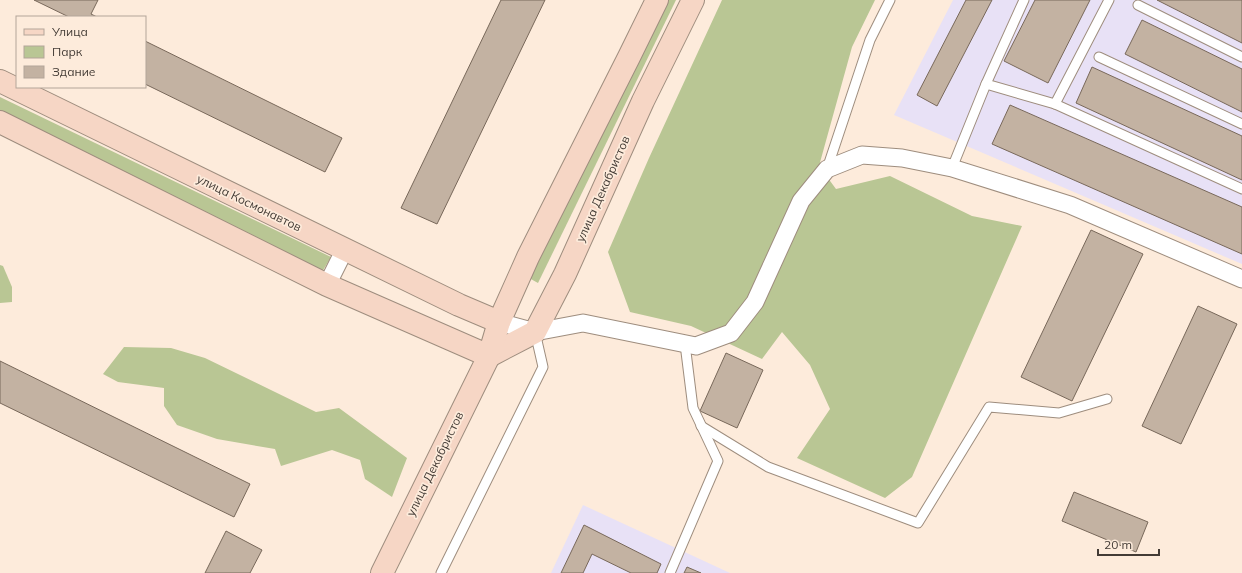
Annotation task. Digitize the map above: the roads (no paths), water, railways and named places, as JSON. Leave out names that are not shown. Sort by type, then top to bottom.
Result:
[{"type":"street","name":"улица Декабристов","points":[[382,573],[489,356],[499,322],[528,257],[657,0]]},
{"type":"street","name":"улица Декабристов","points":[[535,332],[565,274],[643,102],[693,0]]},
{"type":"street","name":"улица Космонавтов","points":[[0,81],[459,305],[499,322]]},
{"type":"street","points":[[0,122],[327,285],[489,356],[535,332],[583,323],[696,346],[731,333],[755,302],[801,201],[827,168],[862,155],[902,158],[952,168],[1070,205],[1242,279]]},
{"type":"street","points":[[327,285],[345,249]]},
{"type":"street","points":[[499,322],[535,332]]},
{"type":"lane","points":[[827,168],[870,40],[890,0]]},
{"type":"lane","points":[[952,168],[986,84],[1024,0]]},
{"type":"lane","points":[[1055,104],[1109,0]]},
{"type":"lane","points":[[1138,4],[1242,57]]},
{"type":"lane","points":[[1099,57],[1242,124]]},
{"type":"lane","points":[[986,84],[1055,104],[1242,190]]},
{"type":"lane","points":[[441,573],[543,367],[535,332]]},
{"type":"lane","points":[[670,573],[718,461],[693,408],[685,344]]},
{"type":"lane","points":[[701,426],[768,467],[918,524],[989,407],[1059,413],[1107,399]]}]
